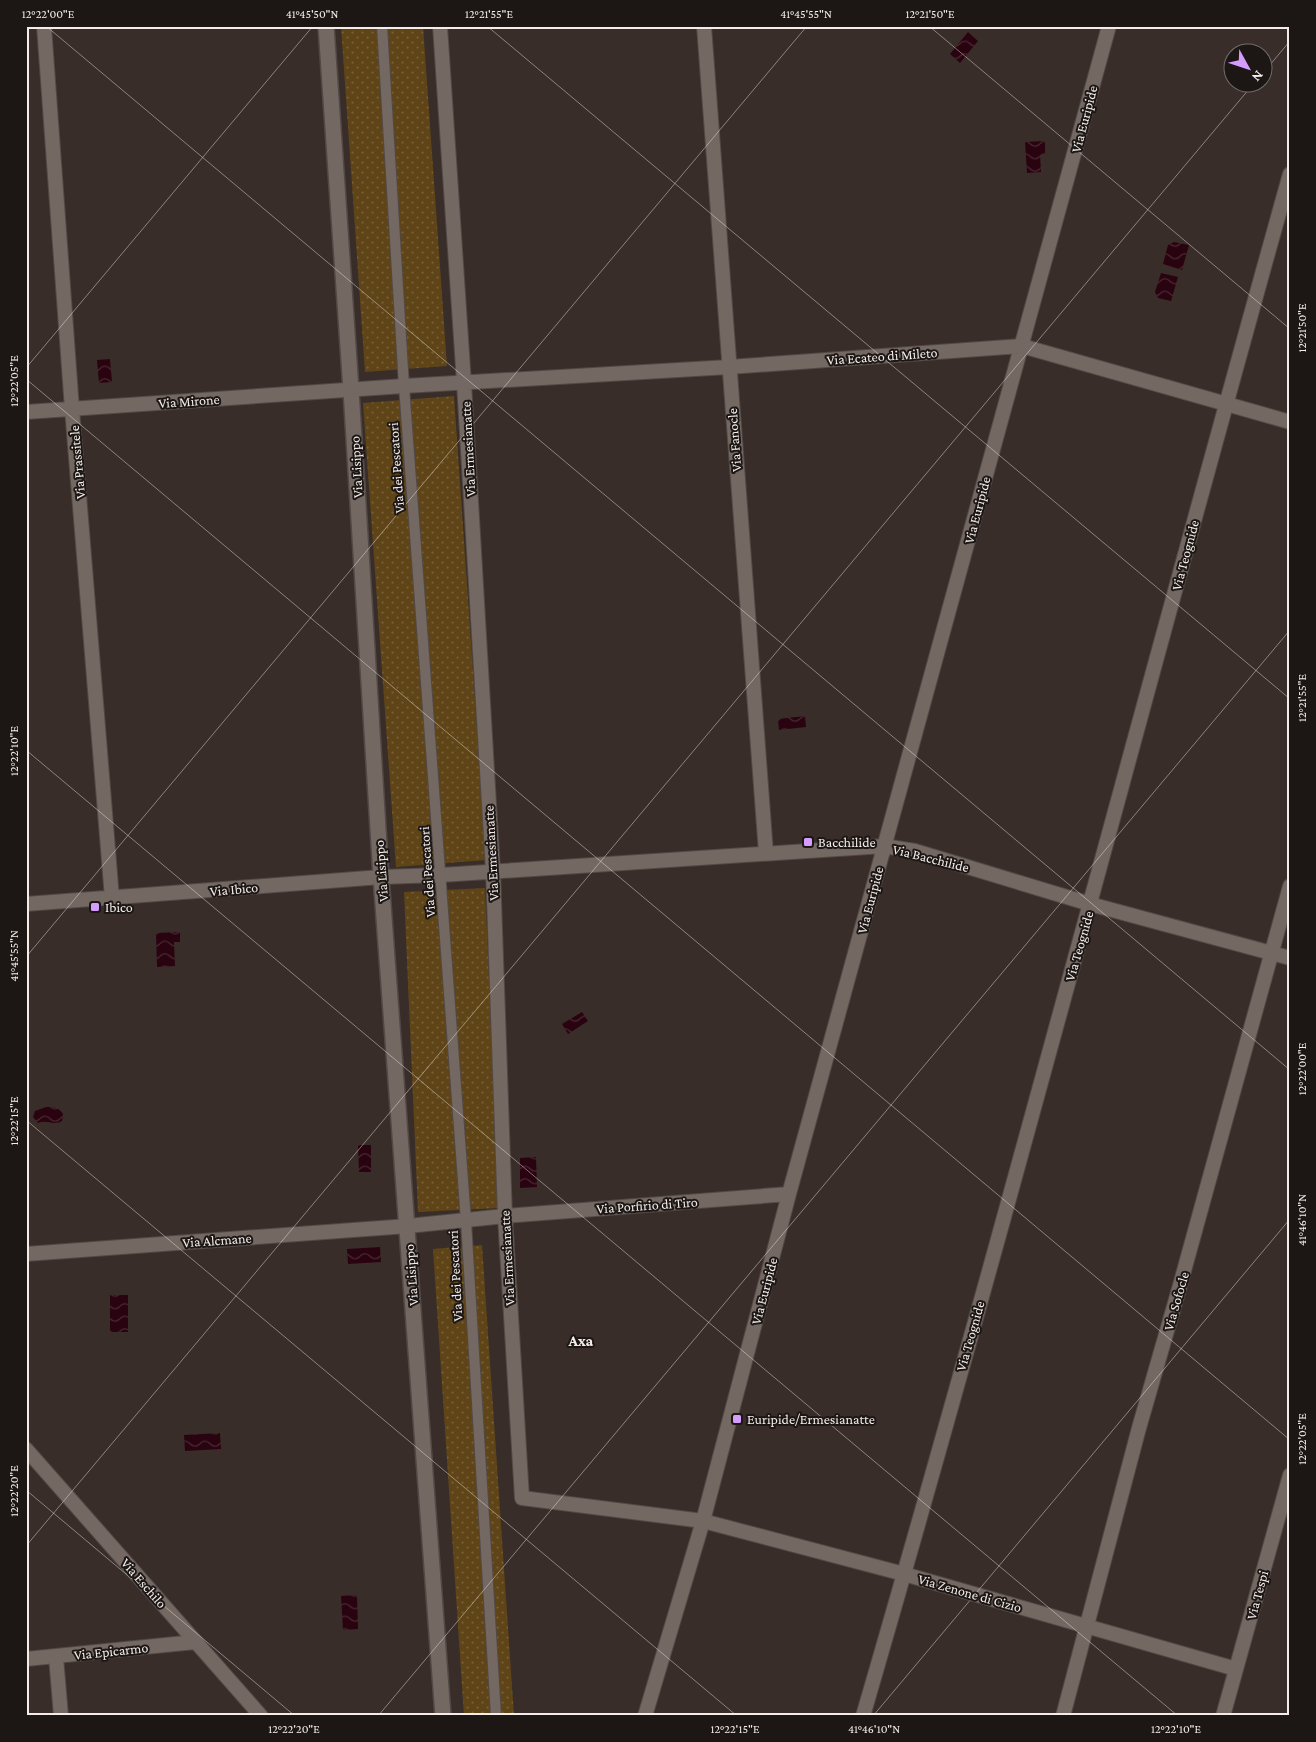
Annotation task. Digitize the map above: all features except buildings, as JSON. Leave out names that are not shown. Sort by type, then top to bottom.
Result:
[{"type":"street","name":"Via Prassitele","points":[[44,26],[72,409],[112,898]]},
{"type":"street","name":"Via Lisippo","points":[[326,26],[381,877],[443,1716]]},
{"type":"street","name":"Via dei Pescatori","points":[[382,26],[404,386],[466,1221],[496,1716]]},
{"type":"street","name":"Via Ermesianatte","points":[[440,26],[464,383],[493,872],[505,1216],[522,1498],[703,1521]]},
{"type":"street","name":"Via Fanocle","points":[[704,26],[766,853]]},
{"type":"street","name":"Via Euripide","points":[[645,1716],[703,1521],[789,1194],[1109,26]]},
{"type":"street","name":"Via Teognide","points":[[863,1716],[1090,904],[1290,174]]},
{"type":"street","name":"Via Ecateo di Mileto","points":[[404,386],[729,367],[1022,346],[1290,422]]},
{"type":"street","name":"Via Mirone","points":[[26,412],[404,386]]},
{"type":"street","name":"Via Bacchilide","points":[[441,875],[884,846],[915,851],[1090,904],[1290,958]]},
{"type":"street","name":"Via Ibico","points":[[26,904],[381,877],[441,875]]},
{"type":"street","name":"Via Sofocle","points":[[1062,1716],[1139,1428],[1180,1290],[1290,886]]},
{"type":"street","name":"Via Porfirio di Tiro","points":[[466,1221],[505,1216],[789,1194]]},
{"type":"street","name":"Via Alcmane","points":[[26,1254],[466,1221]]},
{"type":"street","name":"Via Eschilo","points":[[26,1450],[261,1716]]},
{"type":"street","name":"Via Tespi","points":[[1224,1716],[1290,1475]]},
{"type":"street","name":"Via Zenone di Cizio","points":[[703,1521],[904,1574],[1236,1669]]},
{"type":"street","name":"Via Epicarmo","points":[[26,1659],[195,1642]]},
{"type":"street","points":[[56,1657],[61,1716]]},
{"type":"shaded area","points":[[341,26],[423,26],[447,366],[365,372]]},
{"type":"shaded area","points":[[454,396],[486,860],[396,867],[363,403]]},
{"type":"shaded area","points":[[485,888],[499,1208],[418,1212],[404,892]]},
{"type":"shaded area","points":[[482,1245],[514,1716],[464,1716],[433,1249]]},
{"type":"water","points":[[968,32],[978,41],[960,63],[950,54]]},
{"type":"water","points":[[1045,141],[1045,154],[1040,155],[1041,172],[1027,173],[1025,142]]},
{"type":"water","points":[[1174,242],[1189,245],[1182,270],[1163,264],[1168,245]]},
{"type":"water","points":[[1161,273],[1178,277],[1171,301],[1158,298],[1155,292]]},
{"type":"water","points":[[110,359],[112,382],[99,383],[97,360]]},
{"type":"water","points":[[805,716],[806,727],[779,730],[778,719]]},
{"type":"water","points":[[180,932],[180,942],[174,942],[175,966],[157,967],[156,933]]},
{"type":"water","points":[[582,1012],[588,1021],[568,1034],[562,1024]]},
{"type":"water","points":[[46,1107],[60,1110],[63,1114],[62,1121],[38,1123],[33,1117],[35,1111]]},
{"type":"water","points":[[358,1145],[371,1145],[371,1172],[359,1172]]},
{"type":"water","points":[[536,1157],[537,1187],[520,1188],[520,1158]]},
{"type":"water","points":[[380,1247],[381,1262],[348,1264],[347,1249]]},
{"type":"water","points":[[110,1295],[128,1295],[128,1332],[110,1332]]},
{"type":"water","points":[[220,1433],[221,1449],[185,1451],[184,1435]]},
{"type":"water","points":[[357,1595],[358,1629],[343,1630],[341,1596]]},
{"type":"place","name":"Bacchilide","points":[[808,842]]},
{"type":"place","name":"Ibico","points":[[95,907]]},
{"type":"place","name":"Euripide/Ermesianatte","points":[[737,1419]]},
{"type":"district","name":"Axa","points":[[581,1340]]}]
